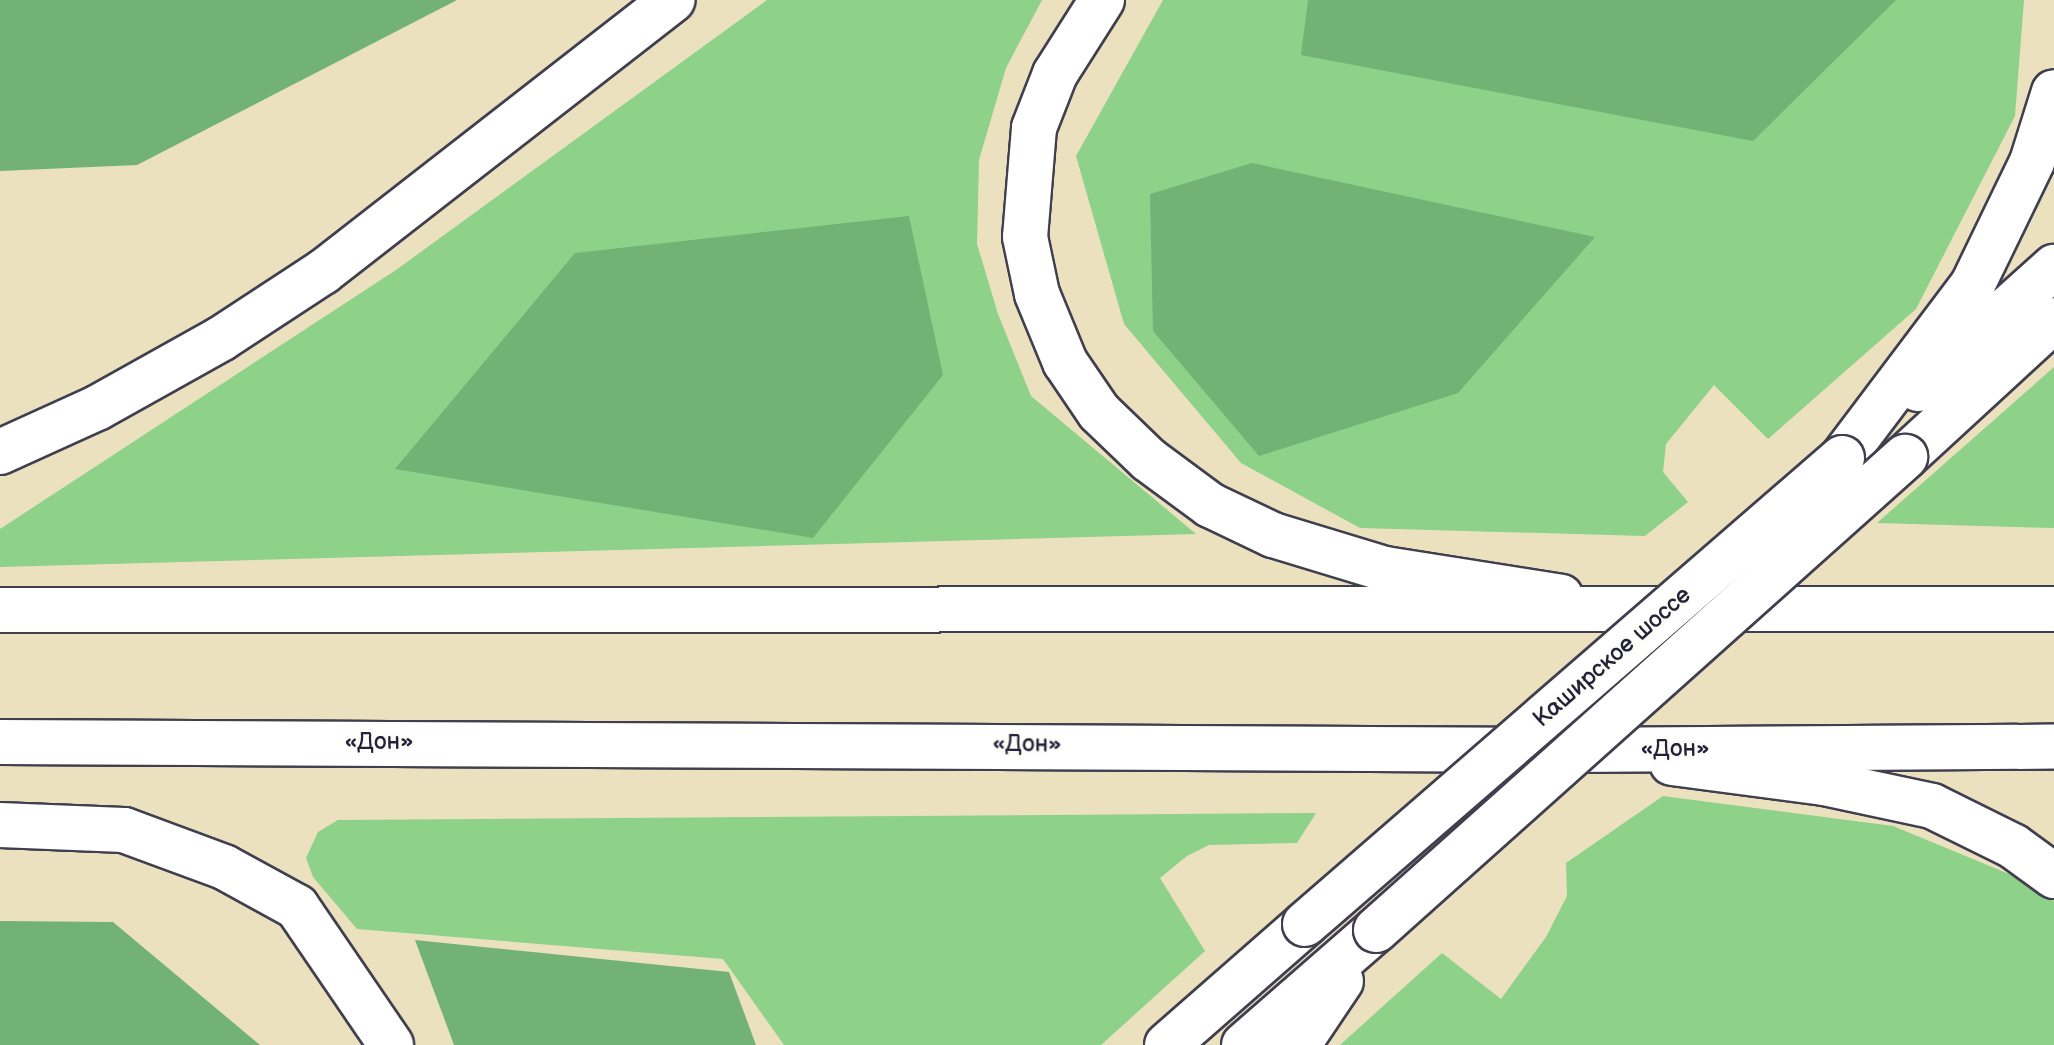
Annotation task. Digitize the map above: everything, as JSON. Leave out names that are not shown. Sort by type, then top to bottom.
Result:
[{"type":"main road","points":[[0,452],[111,401],[323,272],[673,0]]},
{"type":"main road","points":[[1102,0],[1055,74],[1034,128],[1025,237],[1037,294],[1065,362],[1099,412],[1149,460],[1210,505],[1273,535],[1385,569],[1630,607]]},
{"type":"main road","points":[[1842,458],[1973,284],[2032,162],[2054,92]]},
{"type":"main road","name":"Каширское шоссе","points":[[1167,1045],[1842,458],[2054,267]]},
{"type":"main road","name":"Каширское шоссе","points":[[1244,1045],[1905,457],[2054,320]]},
{"type":"main road","points":[[0,610],[2054,609]]},
{"type":"main road","name":"«Дон»","points":[[0,742],[1570,750],[2054,747]]},
{"type":"main road","points":[[1570,750],[1824,783],[1932,806],[2013,846],[2054,876]]},
{"type":"main road","points":[[0,825],[124,830],[224,867],[297,907],[391,1045]]},
{"type":"main road","points":[[1298,1045],[1376,930]]},
{"type":"green space","points":[[0,0],[457,0],[137,165],[0,171]]},
{"type":"green space","points":[[767,0],[1042,0],[1006,68],[979,160],[977,244],[998,314],[1031,396],[1196,534],[0,567],[0,529],[396,270]]},
{"type":"green space","points":[[1163,0],[2024,0],[2015,116],[1916,309],[1768,439],[1714,385],[1666,444],[1663,472],[1688,502],[1645,536],[1360,528],[1241,463],[1124,324],[1076,156]]},
{"type":"green space","points":[[1308,0],[1896,0],[1753,141],[1301,55]]},
{"type":"green space","points":[[1252,163],[1595,237],[1458,393],[1259,456],[1153,331],[1150,194]]},
{"type":"green space","points":[[909,216],[943,375],[813,538],[395,469],[575,253]]},
{"type":"green space","points":[[2054,367],[2054,528],[1877,523]]},
{"type":"green space","points":[[1663,796],[1893,826],[2043,888],[2054,901],[2054,1045],[1340,1045],[1442,953],[1501,999],[1546,937],[1567,896],[1566,863]]},
{"type":"green space","points":[[1316,813],[1297,843],[1209,845],[1187,856],[1160,878],[1205,951],[1101,1045],[784,1045],[723,959],[357,929],[313,877],[306,858],[318,832],[338,820]]},
{"type":"green space","points":[[0,921],[113,922],[260,1045],[0,1045]]},
{"type":"green space","points":[[415,940],[729,972],[756,1045],[454,1045]]}]
